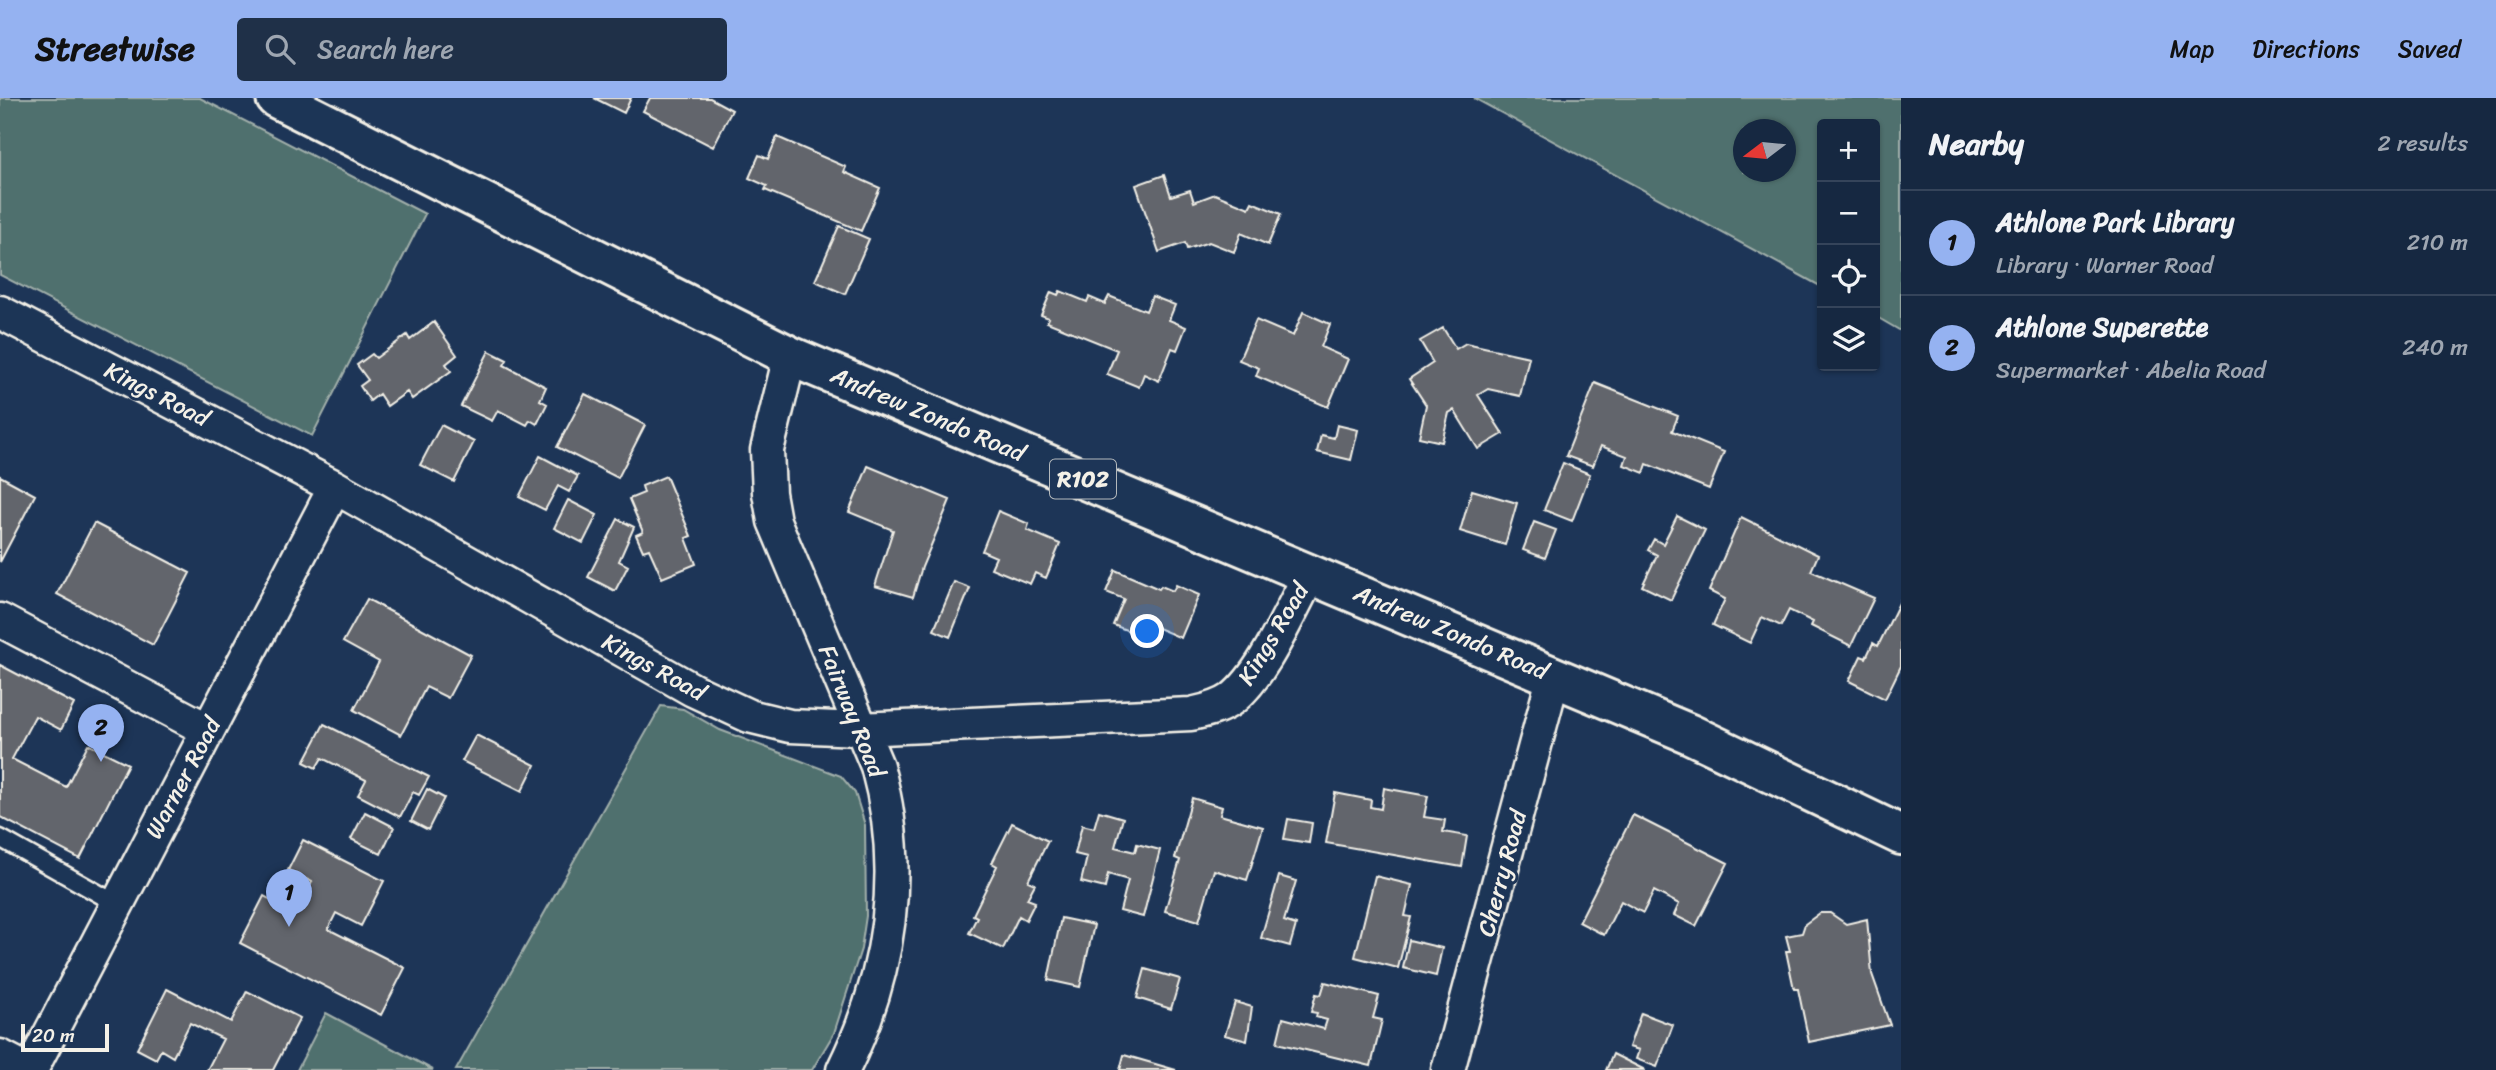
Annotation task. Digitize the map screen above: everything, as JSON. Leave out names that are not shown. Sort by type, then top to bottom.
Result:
[{"type":"main road","name":"Andrew Zondo Road","points":[[276,98],[790,356],[1554,675],[1690,734],[1901,835]]},
{"type":"street","name":"Kings Road","points":[[0,312],[335,487],[693,690],[750,716],[790,726],[859,729],[1057,722],[1191,714],[1212,709],[1232,699],[1256,673],[1311,573]]},
{"type":"street","name":"Fairway Road","points":[[790,356],[767,450],[769,492],[774,521],[859,729],[877,766],[888,807],[891,913],[879,979],[863,1029],[843,1070]]},
{"type":"street","name":"Warner Road","points":[[29,1070],[335,487]]},
{"type":"street","points":[[0,620],[208,730]]},
{"type":"street","name":"Cherry Road","points":[[1448,1070],[1554,675]]},
{"type":"street","points":[[0,1056],[29,1070]]},
{"type":"lane","points":[[0,838],[117,904]]},
{"type":"green space","points":[[0,98],[200,98],[425,214],[312,436],[0,275]]},
{"type":"green space","points":[[1474,98],[1901,98],[1901,331],[1880,319],[1880,119],[1817,119],[1817,284]]},
{"type":"green space","points":[[661,706],[683,709],[720,730],[841,776],[855,793],[865,825],[866,916],[861,949],[834,1033],[812,1070],[456,1070]]},
{"type":"green space","points":[[326,1013],[433,1070],[297,1070]]},
{"type":"building","points":[[594,98],[631,98],[624,113]]},
{"type":"building","points":[[650,98],[710,98],[732,110],[713,147],[643,111]]},
{"type":"building","points":[[777,137],[846,167],[844,172],[880,188],[861,231],[765,190],[767,186],[749,178],[759,155],[768,159]]},
{"type":"building","points":[[1164,175],[1171,196],[1190,190],[1194,202],[1215,194],[1249,208],[1252,202],[1281,214],[1268,245],[1241,233],[1234,252],[1209,242],[1187,249],[1185,243],[1159,252],[1136,185]]},
{"type":"building","points":[[839,226],[869,239],[845,294],[815,281]]},
{"type":"building","points":[[1060,291],[1087,302],[1089,297],[1105,304],[1109,296],[1146,311],[1152,296],[1175,305],[1169,320],[1186,327],[1177,350],[1172,348],[1159,381],[1144,374],[1139,387],[1107,374],[1117,350],[1047,322],[1049,318],[1041,315],[1051,292],[1058,295]]},
{"type":"building","points":[[1303,312],[1330,324],[1321,347],[1348,359],[1328,407],[1256,376],[1259,368],[1239,360],[1256,320],[1293,336]]},
{"type":"building","points":[[434,322],[457,355],[446,364],[451,371],[412,399],[407,392],[387,406],[379,394],[370,401],[360,386],[368,380],[357,365],[372,354],[376,358],[407,335],[410,340]]},
{"type":"building","points":[[1443,328],[1456,349],[1466,343],[1529,357],[1520,396],[1488,389],[1478,395],[1503,434],[1478,449],[1454,410],[1449,413],[1442,442],[1419,437],[1426,405],[1409,379],[1433,363],[1420,341]]},
{"type":"building","points":[[489,351],[507,360],[504,365],[546,387],[540,400],[547,404],[537,424],[530,420],[527,425],[498,410],[492,421],[461,406]]},
{"type":"building","points":[[1595,383],[1678,416],[1672,431],[1724,452],[1709,489],[1647,464],[1644,473],[1624,465],[1627,456],[1601,446],[1593,466],[1566,456]]},
{"type":"building","points":[[585,394],[645,425],[618,478],[557,447]]},
{"type":"building","points":[[441,425],[474,442],[454,482],[420,465]]},
{"type":"building","points":[[1337,425],[1358,430],[1351,460],[1317,452],[1321,435],[1334,438]]},
{"type":"building","points":[[540,456],[578,476],[569,492],[558,486],[545,510],[519,497]]},
{"type":"building","points":[[1563,463],[1590,474],[1572,521],[1544,510]]},
{"type":"building","points":[[868,466],[950,500],[922,567],[913,597],[875,586],[893,530],[849,512]]},
{"type":"building","points":[[0,476],[35,495],[0,562]]},
{"type":"building","points":[[666,476],[691,536],[686,538],[696,564],[662,578],[649,549],[643,551],[636,535],[643,532],[629,499],[644,493],[642,486]]},
{"type":"building","points":[[1472,490],[1517,503],[1505,545],[1460,531]]},
{"type":"building","points":[[568,500],[597,515],[583,543],[554,528]]},
{"type":"building","points":[[998,511],[1029,524],[1027,530],[1060,544],[1046,578],[1035,573],[1030,584],[991,568],[996,557],[982,551]]},
{"type":"building","points":[[1677,516],[1705,530],[1671,600],[1642,586],[1657,555],[1648,550],[1654,539],[1663,544]]},
{"type":"building","points":[[1741,517],[1818,555],[1811,571],[1874,598],[1851,646],[1811,626],[1813,622],[1789,610],[1781,626],[1762,617],[1750,643],[1713,625],[1725,599],[1709,591]]},
{"type":"building","points":[[618,519],[634,527],[619,561],[628,566],[615,591],[588,577]]},
{"type":"building","points":[[1534,522],[1556,530],[1545,558],[1523,550]]},
{"type":"building","points":[[94,523],[190,573],[153,645],[57,594]]},
{"type":"building","points":[[1115,570],[1159,589],[1161,586],[1173,591],[1176,585],[1199,595],[1181,638],[1139,620],[1134,633],[1113,625],[1124,599],[1106,592]]},
{"type":"building","points":[[954,582],[970,588],[950,637],[934,630]]},
{"type":"building","points":[[367,599],[471,655],[448,698],[426,687],[401,735],[354,710],[379,662],[343,642]]},
{"type":"building","points":[[1901,599],[1901,666],[1885,699],[1849,681],[1861,656],[1866,658],[1873,643],[1878,646]]},
{"type":"building","points":[[0,665],[74,704],[61,730],[35,716],[12,759],[66,787],[88,744],[128,764],[80,859],[0,817]]},
{"type":"building","points":[[324,724],[429,777],[419,795],[413,792],[400,817],[358,795],[366,780],[322,758],[316,768],[304,762]]},
{"type":"building","points":[[476,735],[535,765],[522,791],[462,761]]},
{"type":"building","points":[[1384,788],[1428,796],[1424,817],[1445,820],[1443,832],[1467,836],[1462,867],[1326,843],[1335,793],[1371,800],[1370,807],[1381,809]]},
{"type":"building","points":[[427,789],[444,798],[428,830],[411,821]]},
{"type":"building","points":[[1192,798],[1222,807],[1220,815],[1263,827],[1247,880],[1214,870],[1199,921],[1165,911],[1180,860],[1175,858]]},
{"type":"building","points":[[1099,811],[1123,818],[1115,847],[1135,852],[1137,844],[1160,850],[1143,917],[1120,911],[1128,880],[1108,874],[1105,888],[1081,882],[1087,857],[1075,854],[1082,825],[1094,828]]},
{"type":"building","points":[[365,812],[394,827],[381,854],[351,839]]},
{"type":"building","points":[[1633,815],[1728,863],[1696,926],[1674,915],[1679,904],[1654,891],[1643,913],[1621,901],[1604,935],[1579,922]]},
{"type":"building","points":[[1288,819],[1312,823],[1309,843],[1284,839]]},
{"type":"building","points":[[1012,823],[1048,841],[1028,881],[1035,884],[1027,899],[1035,902],[1026,920],[1019,916],[1003,949],[969,933],[977,917],[973,915],[997,866],[992,863]]},
{"type":"building","points":[[303,840],[384,881],[361,926],[336,913],[328,929],[405,968],[381,1015],[240,943],[264,896],[296,913],[312,882],[288,870]]},
{"type":"building","points":[[1279,876],[1296,881],[1284,921],[1296,925],[1290,946],[1261,938]]},
{"type":"building","points":[[1375,876],[1412,885],[1405,916],[1411,917],[1398,968],[1355,957]]},
{"type":"building","points":[[1820,913],[1830,913],[1846,924],[1867,919],[1872,974],[1890,1025],[1809,1042],[1798,989],[1794,989],[1786,951],[1790,951],[1786,936],[1802,933],[1805,924]]},
{"type":"building","points":[[1061,918],[1094,925],[1080,987],[1048,980]]},
{"type":"building","points":[[1409,940],[1442,948],[1436,976],[1403,968]]},
{"type":"building","points":[[1145,969],[1180,979],[1171,1009],[1137,998]]},
{"type":"building","points":[[1325,982],[1379,996],[1373,1018],[1382,1020],[1371,1066],[1277,1043],[1283,1018],[1324,1029],[1327,1020],[1316,1017],[1317,1013],[1311,1012],[1316,994],[1321,995]]},
{"type":"building","points":[[167,989],[231,1022],[247,991],[300,1018],[273,1070],[207,1070],[223,1039],[190,1023],[173,1057],[161,1050],[156,1059],[137,1049]]},
{"type":"building","points":[[1235,1002],[1252,1007],[1247,1041],[1225,1035]]},
{"type":"building","points":[[1641,1013],[1673,1025],[1657,1067],[1636,1059],[1639,1050],[1629,1047]]},
{"type":"building","points":[[1613,1054],[1645,1070],[1606,1070]]},
{"type":"building","points":[[1124,1055],[1176,1070],[1120,1070]]},
{"type":"place","name":"Athlone Superette","points":[[101,762]]},
{"type":"place","name":"Athlone Park Library","points":[[289,927]]}]
